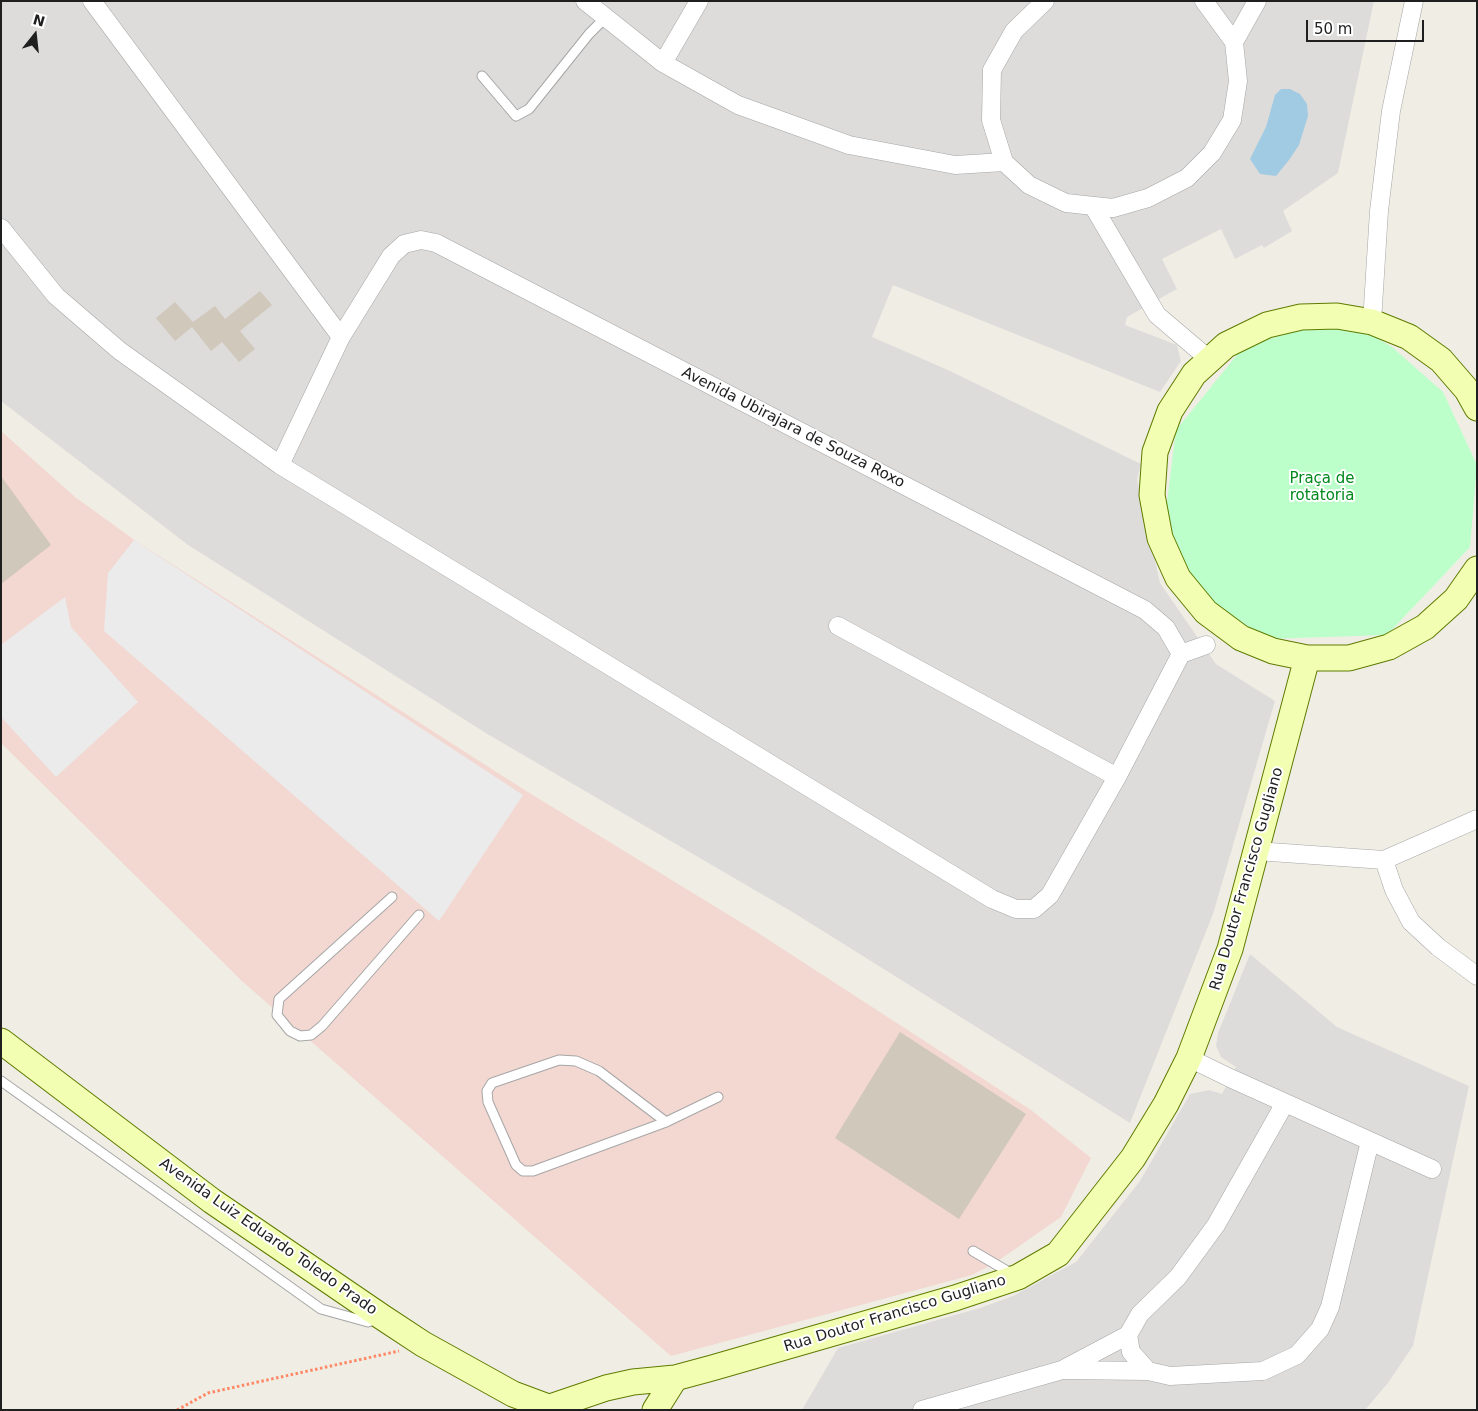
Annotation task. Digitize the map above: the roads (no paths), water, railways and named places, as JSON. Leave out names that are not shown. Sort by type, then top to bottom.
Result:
[{"type":"main road","points":[[1477,408],[1467,390],[1441,360],[1409,337],[1372,322],[1337,316],[1293,319],[1267,325],[1226,345],[1194,374],[1170,411],[1155,452],[1152,495],[1160,538],[1178,578],[1206,612],[1241,638],[1274,651],[1307,658],[1349,658],[1389,647],[1425,627],[1456,600],[1477,569]]},
{"type":"main road","name":"Rua Doutor Francisco Gugliano","points":[[675,1378],[946,1301],[1018,1277],[1058,1254],[1132,1158],[1166,1104],[1189,1058],[1230,949],[1307,658]]},
{"type":"main road","name":"Avenida Luiz Eduardo Toledo Prado","points":[[1,1041],[212,1201],[382,1318],[423,1344],[513,1394],[553,1408],[571,1398],[615,1386],[675,1378]]},
{"type":"main road","points":[[655,1410],[675,1378]]},
{"type":"street","points":[[92,1],[341,337],[280,465]]},
{"type":"street","points":[[585,1],[663,63],[738,105],[849,145],[955,166],[1004,162]]},
{"type":"street","points":[[663,63],[699,1]]},
{"type":"street","points":[[1045,1],[1014,31],[992,70],[991,120],[1004,162],[1030,184],[1066,203],[1112,208],[1148,198],[1187,178],[1212,153],[1232,120],[1238,82],[1234,42],[1204,1]]},
{"type":"street","points":[[1234,42],[1257,1]]},
{"type":"street","points":[[1372,322],[1379,211],[1391,110],[1414,1]]},
{"type":"street","points":[[1093,206],[1157,315],[1210,360]]},
{"type":"street","points":[[1,228],[56,296],[120,351],[280,465],[992,899],[1016,909],[1034,909],[1050,895],[1117,777],[1181,654],[1206,645]]},
{"type":"street","name":"Avenida Ubirajara de Souza Roxo","points":[[341,337],[391,256],[404,244],[421,240],[436,243],[1145,610],[1166,628],[1181,654]]},
{"type":"street","points":[[838,626],[1117,777]]},
{"type":"street","points":[[1256,851],[1384,860],[1477,819]]},
{"type":"street","points":[[1384,860],[1394,890],[1411,922],[1438,948],[1477,976]]},
{"type":"street","points":[[1189,1058],[1432,1169]]},
{"type":"street","points":[[922,1410],[1062,1370],[1128,1335],[1140,1314],[1178,1277],[1216,1225],[1285,1103]]},
{"type":"street","points":[[1062,1370],[1148,1371],[1170,1376],[1263,1371],[1297,1355],[1320,1329],[1330,1308],[1370,1141]]},
{"type":"street","points":[[1128,1335],[1130,1352],[1148,1371]]},
{"type":"lane","points":[[482,76],[516,116],[529,109],[589,34],[606,18]]},
{"type":"lane","points":[[392,897],[279,999],[277,1014],[290,1031],[300,1036],[310,1035],[322,1026],[420,915]]},
{"type":"lane","points":[[666,1122],[599,1071],[576,1061],[559,1060],[492,1083],[487,1091],[488,1102],[516,1165],[523,1171],[533,1172],[666,1122],[718,1097]]},
{"type":"lane","points":[[1,1081],[320,1309],[368,1322],[382,1318]]},
{"type":"lane","points":[[974,1251],[1018,1277]]},
{"type":"water","points":[[1281,89],[1290,89],[1300,94],[1307,104],[1308,116],[1299,145],[1276,176],[1260,174],[1250,159],[1266,127],[1275,95]]},
{"type":"park label","name":"Praça de rotatoria","points":[[1322,488]]}]
